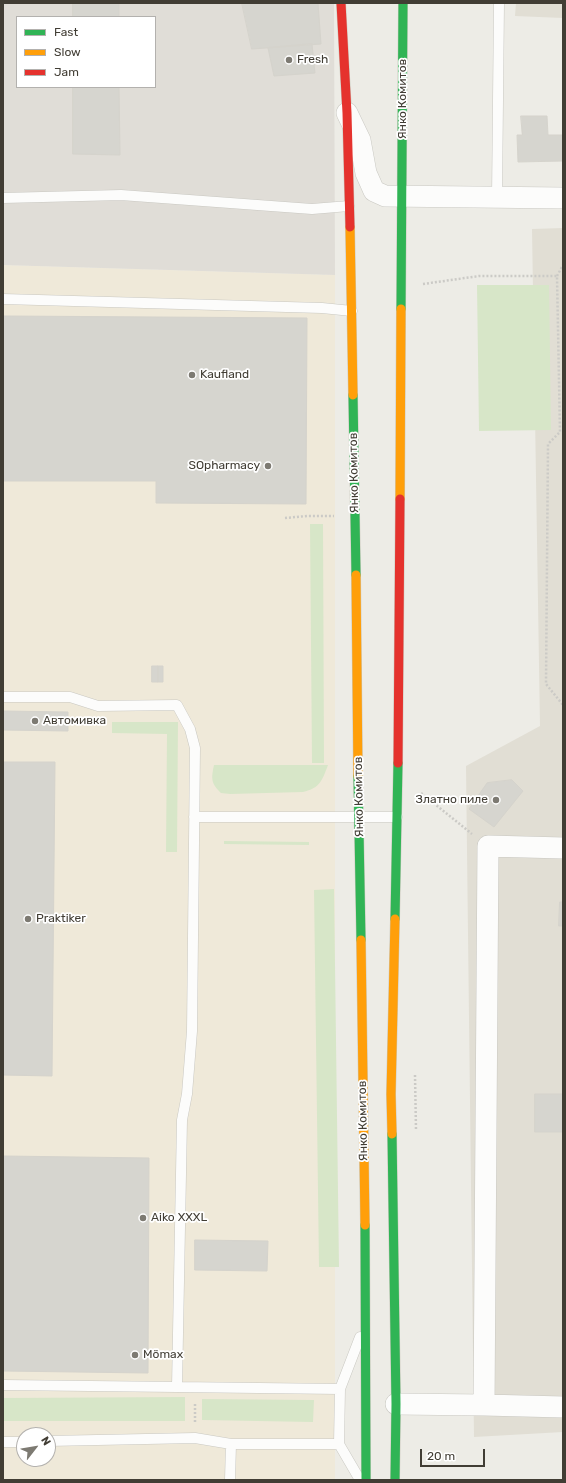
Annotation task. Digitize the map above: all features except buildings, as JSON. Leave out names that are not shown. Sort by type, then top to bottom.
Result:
[{"type":"main road","name":"Янко Комитов","points":[[342,3],[352,310],[360,817],[366,1320],[366,1480]]},
{"type":"main road","name":"Янко Комитов","points":[[395,1480],[396,1404],[391,1094],[397,817],[403,3]]},
{"type":"street","name":"Янко Комитов","points":[[346,114],[360,140],[366,173],[374,191],[385,196],[402,196]]},
{"type":"street","points":[[402,196],[563,198]]},
{"type":"street","points":[[484,1405],[488,846],[563,848]]},
{"type":"street","points":[[396,1404],[563,1407]]},
{"type":"lane","points":[[497,197],[499,3]]},
{"type":"lane","points":[[3,198],[121,195],[312,209],[349,206]]},
{"type":"lane","points":[[3,299],[352,310]]},
{"type":"lane","points":[[3,697],[70,697],[98,706],[177,705],[190,729],[195,748],[192,1031],[187,1094],[182,1120],[177,1387]]},
{"type":"lane","points":[[194,817],[397,817]]},
{"type":"lane","points":[[360,1480],[340,1444],[340,1389],[366,1320]]},
{"type":"lane","points":[[3,1386],[340,1389]]},
{"type":"lane","points":[[56,1441],[195,1438],[231,1444],[340,1444]]},
{"type":"lane","points":[[3,1442],[16,1442]]},
{"type":"lane","points":[[230,1480],[231,1444]]},
{"type":"path","points":[[563,265],[557,276],[560,432],[548,444],[546,684],[563,705]]},
{"type":"path","points":[[420,284],[479,276],[557,276]]},
{"type":"path","points":[[285,518],[340,516]]},
{"type":"path","points":[[418,791],[488,846]]},
{"type":"path","points":[[195,1387],[195,1438]]},
{"type":"shaded area","points":[[3,3],[334,3],[335,275],[3,265]]},
{"type":"shaded area","points":[[516,3],[563,3],[563,18],[515,16]]},
{"type":"shaded area","points":[[563,228],[563,1432],[474,1437],[466,766],[540,726],[532,229]]},
{"type":"shaded area","points":[[3,265],[335,275],[335,1480],[3,1480]]},
{"type":"green space","points":[[477,285],[549,285],[551,430],[479,431]]},
{"type":"green space","points":[[310,524],[323,524],[324,763],[312,763]]},
{"type":"green space","points":[[112,722],[178,722],[177,852],[166,852],[167,734],[112,733]]},
{"type":"green space","points":[[214,765],[328,765],[320,783],[317,786],[303,792],[230,794],[221,793],[215,786],[212,777]]},
{"type":"green space","points":[[224,841],[309,842],[309,845],[224,844]]},
{"type":"green space","points":[[334,889],[339,1267],[319,1267],[314,890]]},
{"type":"green space","points":[[185,1397],[185,1421],[3,1421],[3,1398]]},
{"type":"green space","points":[[202,1399],[314,1400],[313,1422],[202,1420]]},
{"type":"traffic: fast","points":[[401,309],[403,3]]},
{"type":"traffic: fast","points":[[353,395],[356,575]]},
{"type":"traffic: fast","points":[[395,919],[398,763]]},
{"type":"traffic: fast","points":[[358,776],[361,940]]},
{"type":"traffic: fast","points":[[392,1134],[396,1404],[395,1480]]},
{"type":"traffic: fast","points":[[365,1225],[366,1480]]},
{"type":"traffic: slow","points":[[350,227],[353,395]]},
{"type":"traffic: slow","points":[[400,499],[401,309]]},
{"type":"traffic: slow","points":[[356,575],[358,776]]},
{"type":"traffic: slow","points":[[392,1134],[391,1094],[395,919]]},
{"type":"traffic: slow","points":[[361,940],[365,1225]]},
{"type":"traffic: jam","points":[[341,3],[347,113],[350,227]]},
{"type":"traffic: jam","points":[[398,763],[400,499]]},
{"type":"place","name":"Fresh","points":[[289,60]]},
{"type":"place","name":"Kaufland","points":[[192,375]]},
{"type":"place","name":"SOpharmacy","points":[[268,466]]},
{"type":"place","name":"Автомивка","points":[[35,721]]},
{"type":"place","name":"Златно пиле","points":[[496,800]]},
{"type":"place","name":"Praktiker","points":[[28,919]]},
{"type":"place","name":"Aiko XXXL","points":[[143,1218]]},
{"type":"place","name":"Mömax","points":[[135,1355]]}]
